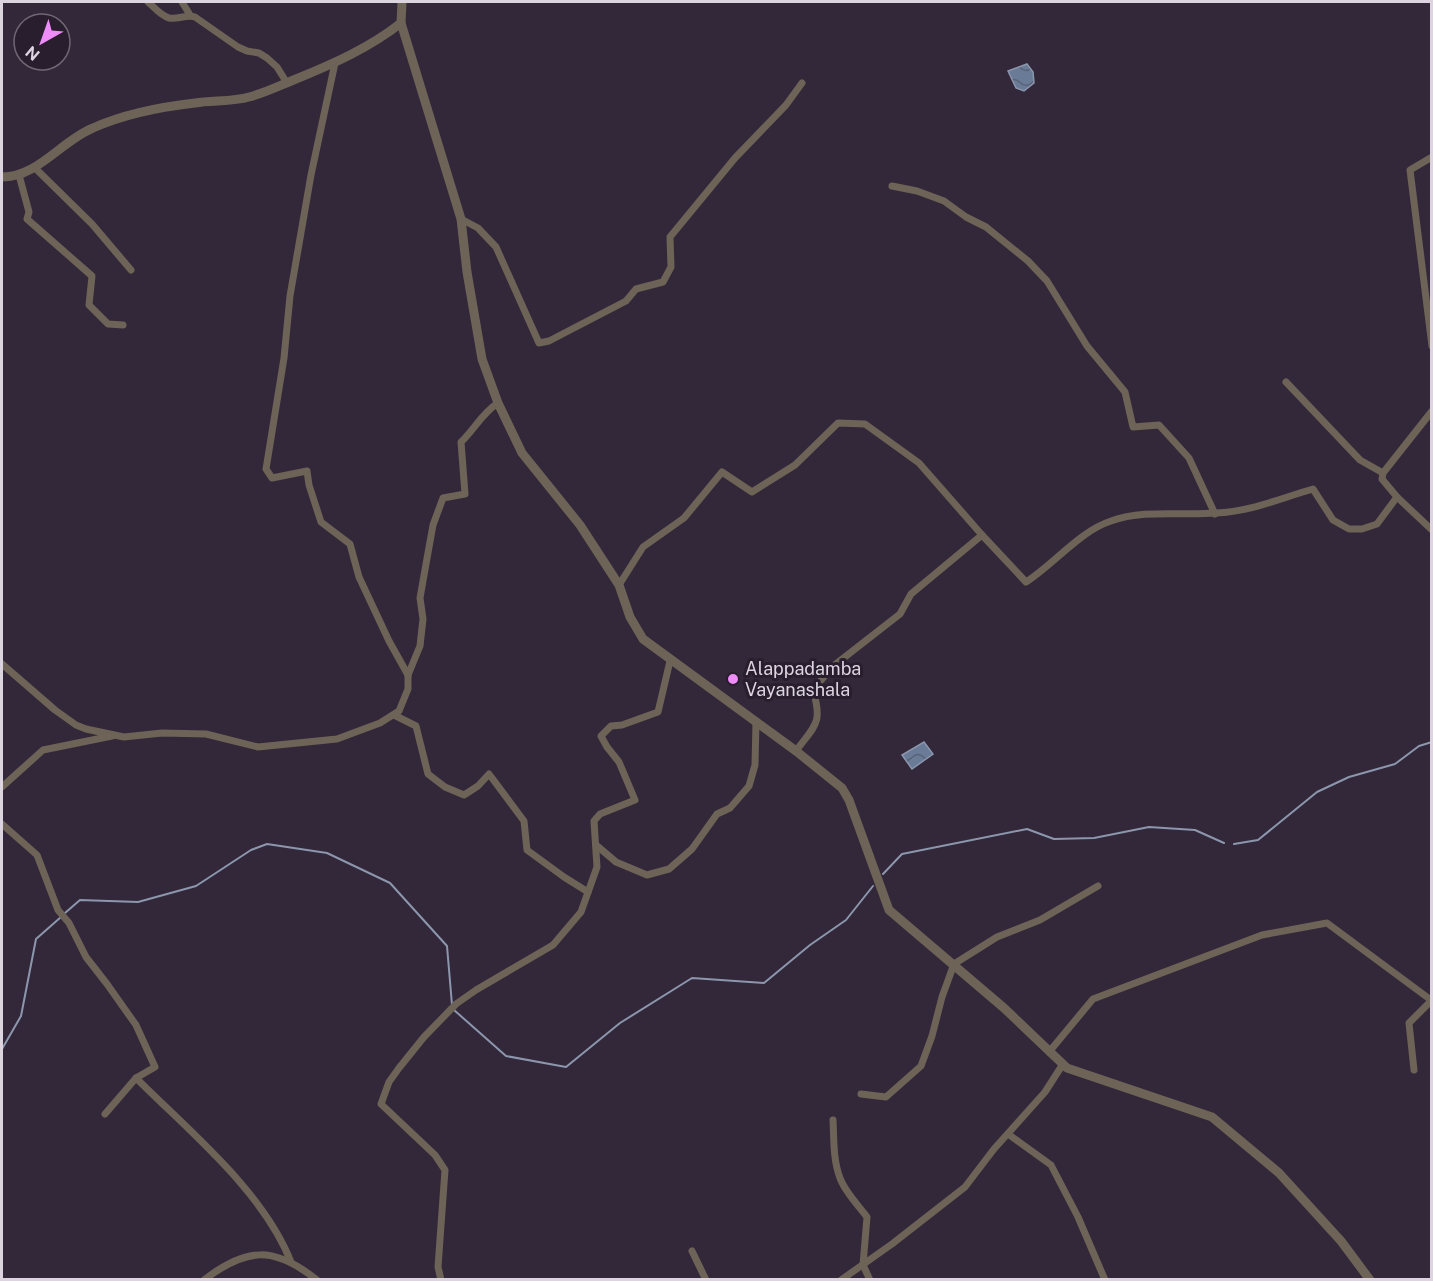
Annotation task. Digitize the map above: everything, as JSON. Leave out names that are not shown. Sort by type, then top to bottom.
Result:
[{"type":"street","points":[[148,2],[170,18],[190,15]]},
{"type":"street","points":[[182,2],[190,15],[238,47],[259,53],[267,58],[277,67],[286,83]]},
{"type":"street","points":[[402,2],[401,24],[461,219],[467,272],[482,359],[498,403],[522,453],[580,525],[619,585],[630,617],[643,639],[670,661],[796,751],[842,788],[849,800],[889,910],[1004,1008],[1049,1052],[1068,1068],[1212,1117],[1279,1173],[1341,1241],[1370,1280]]},
{"type":"street","points":[[2,177],[19,175],[34,168],[92,128],[159,108],[248,98],[335,63],[371,45],[401,24]]},
{"type":"street","points":[[335,63],[311,175],[290,296],[284,358],[266,469],[272,478],[307,471],[321,522],[350,544],[359,577],[408,675]]},
{"type":"street","points":[[461,219],[478,228],[496,247],[539,343],[549,341],[626,300],[636,289],[663,282],[670,267],[670,237],[735,158],[786,105],[801,83]]},
{"type":"street","points":[[1431,157],[1410,170],[1431,346]]},
{"type":"street","points":[[34,168],[92,224],[131,270]]},
{"type":"street","points":[[19,175],[29,212],[27,219],[92,276],[89,305],[108,324],[123,325]]},
{"type":"street","points":[[892,186],[917,191],[944,201],[966,217],[986,227],[1028,261],[1047,280],[1087,346],[1125,392],[1133,427],[1159,425],[1189,458],[1215,514]]},
{"type":"street","points":[[1286,382],[1359,460],[1383,473]]},
{"type":"street","points":[[2,664],[76,725],[124,737],[162,733],[206,734],[258,747],[337,739],[380,723],[399,711],[408,689],[408,675],[420,646],[423,619],[420,598],[433,525],[443,498],[465,494],[460,442],[498,403]]},
{"type":"street","points":[[1431,411],[1383,473],[1382,479],[1431,530]]},
{"type":"street","points":[[619,585],[642,547],[684,518],[722,472],[752,492],[795,465],[838,423],[866,424],[919,463],[1026,582],[1090,532],[1111,520],[1145,515],[1215,514],[1250,509],[1313,489],[1320,496],[1333,520],[1349,529],[1362,529],[1377,524],[1397,497]]},
{"type":"street","points":[[796,751],[818,723],[819,709],[813,690],[832,667],[900,614],[910,594],[982,535]]},
{"type":"street","points":[[441,1280],[438,1267],[445,1170],[435,1155],[381,1104],[389,1082],[424,1037],[456,1004],[553,945],[581,912],[597,867],[594,821],[600,814],[635,800],[619,762],[601,736],[610,726],[622,725],[658,712],[670,661]]},
{"type":"street","points":[[393,715],[416,726],[428,774],[445,787],[464,795],[478,786],[489,774],[524,821],[527,850],[588,892]]},
{"type":"street","points":[[596,845],[616,862],[647,875],[669,869],[692,849],[717,814],[730,808],[749,786],[755,765],[756,722]]},
{"type":"street","points":[[2,787],[43,750],[116,735]]},
{"type":"street","points":[[2,824],[37,855],[58,909],[69,923],[86,957],[136,1025],[155,1067],[136,1078],[105,1114]]},
{"type":"street","points":[[861,1094],[886,1097],[921,1066],[954,964],[997,937],[1040,920],[1098,886]]},
{"type":"street","points":[[1049,1052],[1093,999],[1262,935],[1327,923],[1431,1000],[1409,1023],[1414,1070]]},
{"type":"street","points":[[841,1280],[892,1244],[965,1187],[1045,1092],[1063,1064]]},
{"type":"street","points":[[136,1078],[221,1162],[260,1205],[285,1246],[291,1262]]},
{"type":"street","points":[[833,1120],[835,1156],[840,1178],[853,1200],[867,1217],[863,1265],[870,1280]]},
{"type":"street","points":[[1008,1134],[1052,1165],[1078,1217],[1105,1280]]},
{"type":"street","points":[[692,1251],[706,1280]]},
{"type":"street","points":[[204,1280],[239,1257],[254,1253],[282,1258],[316,1280]]},
{"type":"water","points":[[1027,64],[1033,72],[1034,83],[1024,91],[1016,88],[1008,71]]},
{"type":"water","points":[[924,742],[933,754],[912,769],[902,755]]},
{"type":"waterway","points":[[1234,844],[1258,840],[1317,792],[1349,777],[1395,764],[1419,746],[1432,742]]},
{"type":"waterway","points":[[883,874],[902,854],[1027,829],[1054,839],[1094,838],[1149,827],[1195,830],[1224,843]]},
{"type":"waterway","points":[[65,913],[80,900],[138,902],[196,886],[251,850],[267,844],[327,853],[390,883],[447,946],[452,1005]]},
{"type":"waterway","points":[[454,1010],[506,1056],[566,1067],[620,1023],[692,978],[764,983],[810,945],[846,920],[873,886]]},
{"type":"waterway","points":[[2,1049],[21,1016],[36,939],[61,917]]},
{"type":"place","name":"Alappadamba Vayanashala","points":[[733,679]]}]
